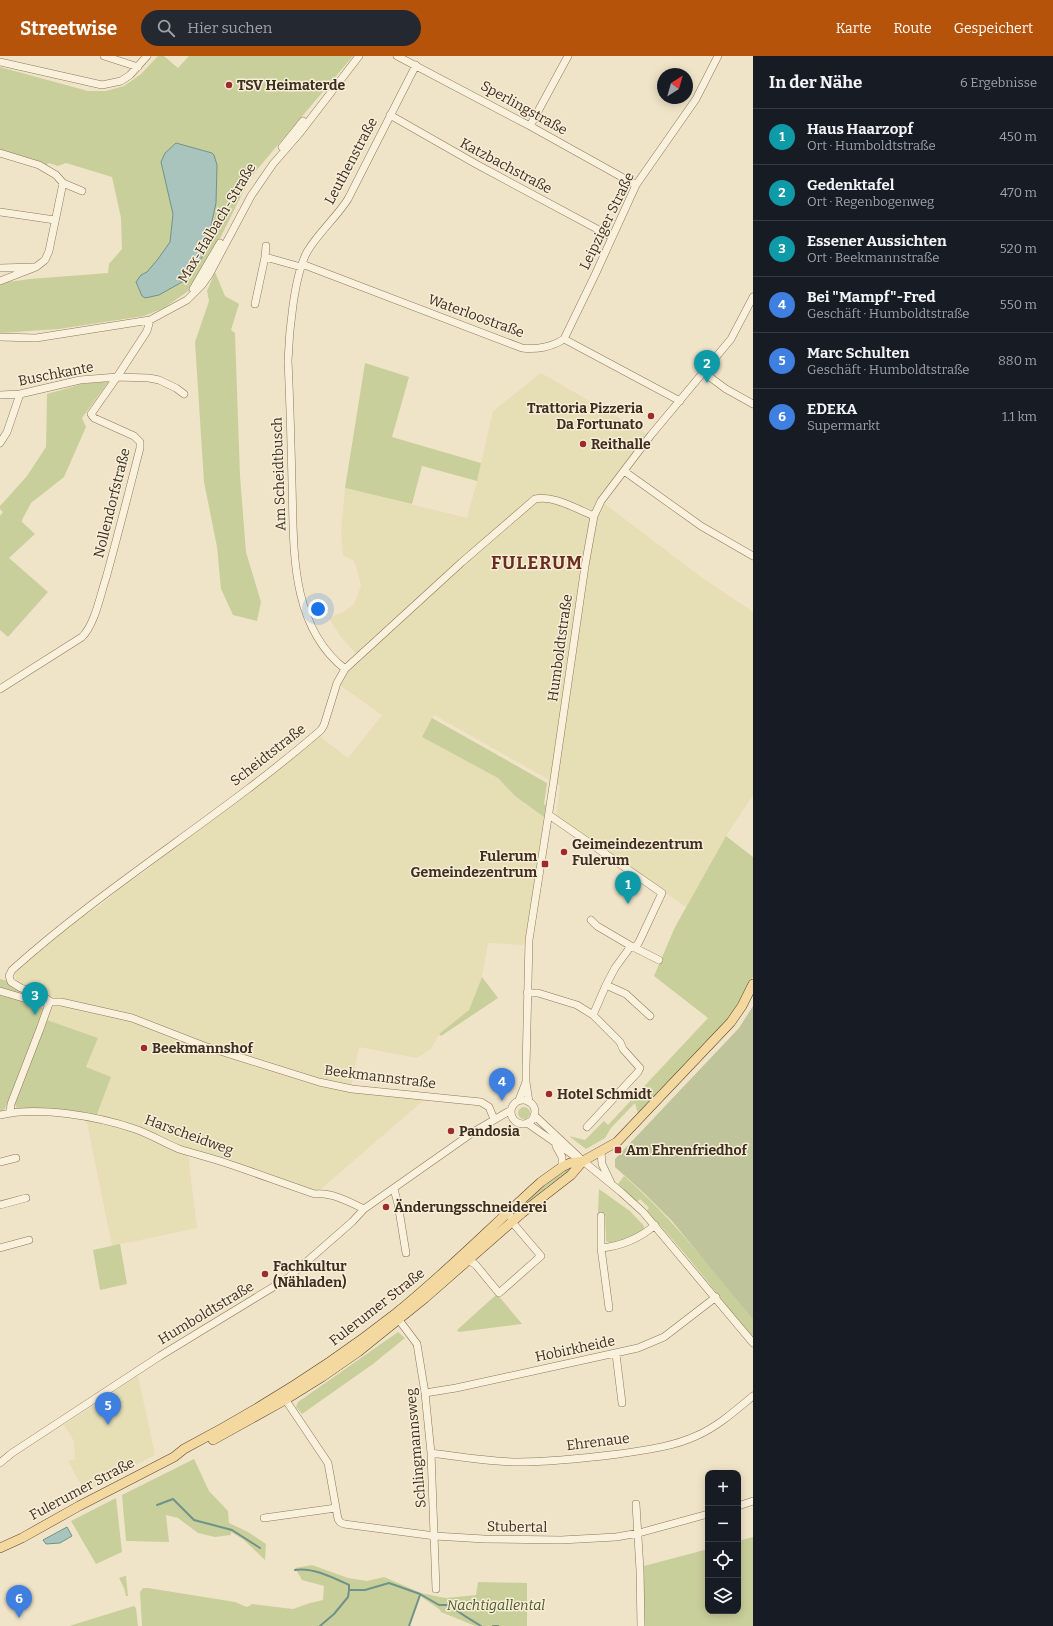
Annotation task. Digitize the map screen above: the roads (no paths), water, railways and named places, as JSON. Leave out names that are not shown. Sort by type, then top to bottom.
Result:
[{"type":"main road","name":"Fulerumer Straße","points":[[397,1317],[469,1260],[546,1192],[571,1175],[583,1162],[616,1142],[636,1123],[731,1022],[742,1006],[753,984]]},
{"type":"main road","name":"Fulerumer Straße","points":[[2,1549],[79,1506],[174,1457],[187,1454],[245,1424],[283,1397],[322,1377],[358,1352],[541,1182],[570,1163],[583,1162]]},
{"type":"street","points":[[104,56],[138,67]]},
{"type":"street","points":[[0,62],[102,85],[121,81],[138,67],[146,56]]},
{"type":"street","name":"Max-Halbach-Straße","points":[[0,337],[36,338],[150,320],[187,300],[202,285],[251,196],[273,164],[299,134],[359,56]]},
{"type":"street","name":"Sperlingstraße","points":[[397,56],[530,126],[636,185]]},
{"type":"street","points":[[530,126],[568,56]]},
{"type":"street","name":"Leipziger Straße","points":[[564,340],[636,185],[696,99],[718,56]]},
{"type":"street","name":"Leuthenstraße","points":[[301,266],[313,243],[340,212],[416,65]]},
{"type":"street","name":"Katzbachstraße","points":[[390,115],[476,164],[612,237]]},
{"type":"street","points":[[0,154],[39,165],[56,175],[63,182],[82,191]]},
{"type":"street","points":[[0,281],[36,267],[45,260],[63,182]]},
{"type":"street","points":[[0,212],[55,220]]},
{"type":"street","points":[[256,304],[266,246]]},
{"type":"street","name":"Waterloostraße","points":[[265,257],[301,266],[522,348],[538,348],[564,340]]},
{"type":"street","name":"Am Scheidtbusch","points":[[301,266],[290,333],[288,361],[296,574],[304,610],[316,634],[335,661],[345,669]]},
{"type":"street","points":[[0,268],[36,267]]},
{"type":"street","name":"Humboldtstraße","points":[[534,1115],[533,1105],[529,1102],[526,1082],[529,940],[549,815],[585,566],[594,516],[601,501],[624,471],[732,337],[753,297]]},
{"type":"street","name":"Nollendorfstraße","points":[[0,689],[82,637],[88,631],[102,592],[116,544],[140,448],[140,442],[134,436],[94,418],[91,414],[147,330],[150,320]]},
{"type":"street","points":[[564,340],[680,401]]},
{"type":"street","points":[[704,372],[726,389],[753,404]]},
{"type":"street","name":"Buschkante","points":[[0,396],[20,394],[80,380],[117,377],[148,378],[159,380],[176,388],[184,394]]},
{"type":"street","points":[[0,443],[7,432],[20,394]]},
{"type":"street","points":[[624,471],[702,526],[753,556]]},
{"type":"street","name":"Scheidtstraße","points":[[50,1001],[37,993],[21,988],[11,982],[9,976],[12,970],[41,944],[91,905],[267,774],[320,730],[324,725],[337,684],[345,669],[462,562],[535,499],[542,497],[553,500],[594,516]]},
{"type":"street","points":[[549,815],[662,893],[639,942],[615,968],[593,1015]]},
{"type":"street","points":[[591,920],[597,926],[659,960]]},
{"type":"street","points":[[606,985],[626,994],[650,1016]]},
{"type":"street","name":"Beekmannstraße","points":[[0,991],[37,1002],[61,1002],[132,1018],[204,1046],[319,1082],[352,1089],[480,1102],[489,1107],[494,1119]]},
{"type":"street","points":[[527,992],[538,993],[577,1005],[593,1015],[620,1042],[623,1049],[640,1068],[587,1127]]},
{"type":"street","points":[[10,1113],[11,1104],[50,1001]]},
{"type":"street","name":"Humboldtstraße","points":[[0,1463],[12,1453],[160,1356],[288,1278],[335,1237],[364,1209],[475,1131],[511,1110],[519,1100],[526,1082]]},
{"type":"street","points":[[519,1100],[529,1102]]},
{"type":"street","points":[[511,1110],[512,1118]]},
{"type":"street","name":"Harscheidweg","points":[[0,1115],[22,1112],[45,1112],[86,1116],[113,1122],[178,1148],[225,1162],[315,1194],[322,1193],[351,1202],[364,1209]]},
{"type":"street","points":[[583,1162],[534,1115],[532,1120],[527,1123],[583,1162],[633,1202],[655,1225],[753,1343]]},
{"type":"street","name":"Humboldtstraße","points":[[494,1119],[505,1120],[512,1118],[516,1122],[522,1124],[527,1123]]},
{"type":"street","points":[[556,1144],[562,1157],[562,1167]]},
{"type":"street","points":[[601,1152],[602,1164],[612,1185]]},
{"type":"street","points":[[0,1162],[16,1158]]},
{"type":"street","points":[[394,1189],[406,1253]]},
{"type":"street","points":[[0,1205],[26,1198]]},
{"type":"street","points":[[459,1257],[469,1260],[499,1293],[541,1256],[512,1222],[509,1211]]},
{"type":"street","points":[[601,1216],[601,1248],[610,1308]]},
{"type":"street","points":[[601,1248],[614,1247],[625,1243],[639,1237],[655,1225]]},
{"type":"street","points":[[0,1248],[29,1240]]},
{"type":"street","name":"Hobirkheide","points":[[425,1393],[456,1388],[638,1348],[664,1337],[716,1297]]},
{"type":"street","name":"Schlingmannsweg","points":[[397,1317],[417,1344],[425,1393],[431,1453],[436,1589]]},
{"type":"street","points":[[616,1354],[622,1403]]},
{"type":"street","name":"Ehrenaue","points":[[431,1453],[484,1460],[520,1462],[586,1458],[657,1448],[684,1441],[707,1431],[724,1420],[753,1396]]},
{"type":"street","name":"Stubertal","points":[[283,1397],[328,1463],[338,1519],[344,1524],[435,1536],[484,1539],[561,1540],[616,1537],[639,1534],[705,1515]]},
{"type":"street","points":[[741,1505],[753,1501]]},
{"type":"street","points":[[636,1504],[639,1534],[640,1626]]},
{"type":"street","points":[[264,1518],[336,1508]]},
{"type":"water","points":[[176,143],[212,153],[214,155],[217,165],[216,203],[205,253],[188,277],[159,295],[145,298],[142,296],[136,282],[141,275],[147,272],[170,242],[173,214],[161,162],[165,153]]},
{"type":"water","points":[[67,1527],[72,1536],[60,1543],[46,1544],[43,1540]]},
{"type":"waterway","points":[[157,1505],[173,1499],[194,1520],[232,1530],[260,1548]]},
{"type":"waterway","points":[[295,1570],[309,1570],[337,1579],[349,1585],[349,1590],[365,1590],[389,1583],[420,1594],[439,1605],[450,1605],[461,1614],[481,1626]]},
{"type":"waterway","points":[[320,1626],[334,1614],[348,1597],[349,1590]]},
{"type":"waterway","points":[[409,1626],[420,1595]]},
{"type":"waterway","points":[[493,1626],[498,1626]]},
{"type":"place","name":"TSV Heimaterde","points":[[229,85]]},
{"type":"place","name":"Gedenktafel","points":[[707,383]]},
{"type":"place","name":"Trattoria Pizzeria Da Fortunato","points":[[651,416]]},
{"type":"place","name":"Reithalle","points":[[583,444]]},
{"type":"place","name":"Geimeindezentrum Fulerum","points":[[564,852]]},
{"type":"place","name":"Fulerum Gemeindezentrum","points":[[545,864]]},
{"type":"place","name":"Haus Haarzopf","points":[[628,904]]},
{"type":"place","name":"Essener Aussichten","points":[[35,1015]]},
{"type":"place","name":"Beekmannshof","points":[[144,1048]]},
{"type":"place","name":"Hotel Schmidt","points":[[549,1094]]},
{"type":"place","name":"Bei \"Mampf\"-Fred","points":[[502,1101]]},
{"type":"place","name":"Pandosia","points":[[451,1131]]},
{"type":"place","name":"Am Ehrenfriedhof","points":[[618,1150]]},
{"type":"place","name":"Änderungsschneiderei","points":[[386,1207]]},
{"type":"place","name":"Fachkultur (Nähladen)","points":[[265,1274]]},
{"type":"place","name":"Marc Schulten","points":[[108,1425]]},
{"type":"place","name":"EDEKA","points":[[19,1618]]},
{"type":"district","name":"FULERUM","points":[[537,563]]},
{"type":"park label","name":"Nachtigallental","points":[[496,1605]]}]
